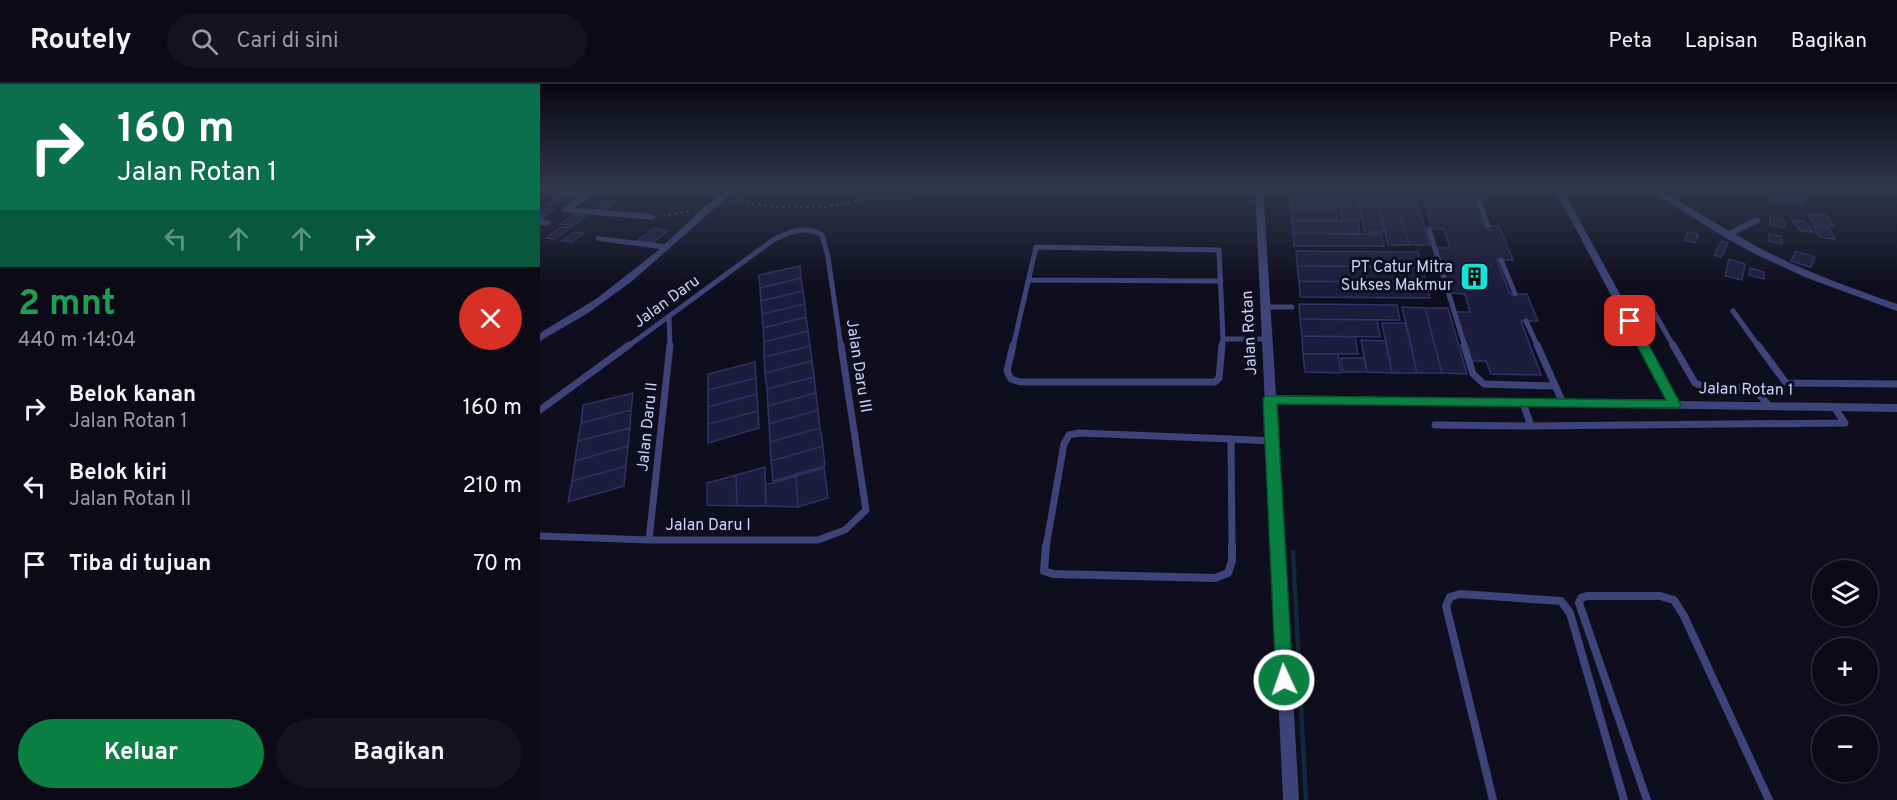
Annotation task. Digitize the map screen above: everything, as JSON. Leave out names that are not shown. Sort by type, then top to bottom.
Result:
[{"type":"street","points":[[540,338],[568,322],[667,247],[697,220]]},
{"type":"street","name":"Jalan Rotan","points":[[1261,220],[1291,800]]},
{"type":"street","points":[[1576,220],[1675,405]]},
{"type":"street","points":[[1703,220],[1793,269],[1897,309]]},
{"type":"street","points":[[1726,235],[1756,220]]},
{"type":"street","points":[[599,238],[667,247]]},
{"type":"street","name":"Jalan Rotan 1","points":[[1270,399],[1897,408]]},
{"type":"lane","points":[[1486,220],[1488,226]]},
{"type":"lane","points":[[1429,229],[1473,374],[1484,384],[1555,386]]},
{"type":"lane","name":"Jalan Daru","points":[[540,410],[773,240],[796,231],[815,231]]},
{"type":"lane","name":"Jalan Daru III","points":[[815,231],[822,235],[828,257],[866,510]]},
{"type":"lane","points":[[1036,247],[1219,250],[1223,339],[1219,378],[1215,382],[1020,382],[1011,379],[1007,371],[1029,280],[1036,247]]},
{"type":"lane","points":[[1501,260],[1515,294]]},
{"type":"lane","points":[[1029,280],[1221,281]]},
{"type":"lane","points":[[1265,307],[1292,307]]},
{"type":"lane","points":[[1654,312],[1695,383],[1706,388],[1754,388],[1769,406]]},
{"type":"lane","points":[[1733,312],[1786,383],[1897,384]]},
{"type":"lane","name":"Jalan Daru II","points":[[649,540],[670,350],[669,317]]},
{"type":"lane","points":[[1526,321],[1563,404]]},
{"type":"lane","points":[[1223,339],[1267,339]]},
{"type":"lane","points":[[1523,403],[1531,426]]},
{"type":"lane","points":[[1436,425],[1845,423],[1834,407]]},
{"type":"lane","points":[[1231,439],[1232,561],[1228,573],[1215,578],[1053,574],[1044,571],[1043,562],[1064,444],[1069,435],[1079,433],[1231,439],[1272,441]]},
{"type":"lane","name":"Jalan Daru I","points":[[540,536],[649,540],[818,540],[850,528],[866,510]]},
{"type":"lane","points":[[1493,800],[1446,606],[1450,597],[1460,594],[1561,601],[1570,614],[1624,800]]},
{"type":"lane","points":[[1647,800],[1579,603],[1581,598],[1587,596],[1660,596],[1674,600],[1684,616],[1769,800]]},
{"type":"building","points":[[565,220],[580,220],[572,226],[560,224]]},
{"type":"building","points":[[1292,220],[1337,221],[1292,221]]},
{"type":"building","points":[[1363,220],[1382,220],[1385,232],[1365,232]]},
{"type":"building","points":[[1382,220],[1402,220],[1409,245],[1388,245]]},
{"type":"building","points":[[1402,220],[1423,220],[1430,245],[1409,245]]},
{"type":"building","name":"PT Catur Mitra Sukses Makmur","points":[[1429,220],[1482,220],[1484,226],[1499,226],[1513,260],[1497,260],[1510,294],[1527,294],[1538,321],[1521,321],[1541,375],[1491,374],[1486,361],[1471,361],[1456,312],[1470,312],[1465,294],[1450,293],[1436,248],[1450,248],[1444,229],[1432,229]]},
{"type":"building","points":[[1770,220],[1784,220],[1785,228],[1770,225]]},
{"type":"building","points":[[1792,220],[1804,221],[1813,232],[1801,231]]},
{"type":"building","points":[[1812,220],[1829,220],[1833,226],[1815,224]]},
{"type":"building","points":[[1292,221],[1358,221],[1360,234],[1293,233]]},
{"type":"building","points":[[1814,226],[1829,228],[1835,239],[1819,237]]},
{"type":"building","points":[[561,227],[570,228],[554,239],[546,238]]},
{"type":"building","points":[[654,228],[668,231],[652,243],[638,240]]},
{"type":"building","points":[[575,232],[584,233],[572,242],[562,241]]},
{"type":"building","points":[[1688,232],[1698,234],[1695,243],[1685,240]]},
{"type":"building","points":[[1293,233],[1381,234],[1384,246],[1294,246]]},
{"type":"building","points":[[1769,234],[1781,236],[1782,244],[1769,241]]},
{"type":"building","points":[[1722,241],[1728,243],[1721,257],[1714,255]]},
{"type":"building","points":[[1296,251],[1418,252],[1422,267],[1297,266]]},
{"type":"building","points":[[1796,251],[1815,257],[1811,267],[1791,261]]},
{"type":"building","points":[[1729,259],[1745,264],[1742,280],[1725,276]]},
{"type":"building","points":[[800,266],[801,278],[760,288],[759,275]]},
{"type":"building","points":[[1297,266],[1422,267],[1426,282],[1299,281]]},
{"type":"building","points":[[1750,268],[1764,272],[1764,279],[1749,275]]},
{"type":"building","points":[[801,278],[803,291],[761,301],[760,288]]},
{"type":"building","points":[[1299,281],[1426,282],[1430,298],[1300,297]]},
{"type":"building","points":[[803,291],[805,304],[762,314],[761,301]]},
{"type":"building","points":[[805,304],[806,317],[763,328],[762,314]]},
{"type":"building","points":[[1299,304],[1397,305],[1400,320],[1300,319]]},
{"type":"building","points":[[1402,307],[1425,308],[1442,373],[1417,373]]},
{"type":"building","points":[[1425,308],[1448,308],[1467,374],[1442,373]]},
{"type":"building","points":[[806,317],[808,331],[764,342],[763,328]]},
{"type":"building","points":[[1300,319],[1377,320],[1380,337],[1302,336]]},
{"type":"building","points":[[1382,323],[1406,323],[1417,373],[1392,373]]},
{"type":"building","points":[[808,331],[810,346],[764,357],[764,342]]},
{"type":"building","points":[[1302,336],[1355,337],[1358,354],[1303,354]]},
{"type":"building","points":[[1361,340],[1386,341],[1392,373],[1367,372]]},
{"type":"building","points":[[810,346],[812,361],[765,373],[764,357]]},
{"type":"building","points":[[1303,354],[1338,354],[1341,373],[1305,372]]},
{"type":"building","points":[[1341,358],[1364,358],[1367,372],[1343,372]]},
{"type":"building","points":[[812,361],[814,377],[767,389],[765,373]]},
{"type":"building","points":[[755,362],[756,378],[708,390],[708,374]]},
{"type":"building","points":[[814,377],[816,393],[768,406],[767,389]]},
{"type":"building","points":[[756,378],[757,394],[708,407],[708,390]]},
{"type":"building","points":[[633,393],[631,410],[581,423],[583,405]]},
{"type":"building","points":[[816,393],[818,410],[769,424],[768,406]]},
{"type":"building","points":[[757,394],[758,411],[708,424],[708,407]]},
{"type":"building","points":[[631,410],[630,428],[578,441],[581,423]]},
{"type":"building","points":[[818,410],[820,428],[770,442],[769,424]]},
{"type":"building","points":[[758,411],[759,428],[708,443],[708,424]]},
{"type":"building","points":[[630,428],[628,446],[575,461],[578,441]]},
{"type":"building","points":[[820,428],[823,446],[771,461],[770,442]]},
{"type":"building","points":[[628,446],[626,466],[572,481],[575,461]]},
{"type":"building","points":[[823,446],[825,466],[773,481],[771,461]]},
{"type":"building","points":[[626,466],[624,486],[568,502],[572,481]]},
{"type":"building","points":[[765,467],[766,506],[737,506],[736,475]]},
{"type":"building","points":[[824,468],[828,498],[798,507],[796,476]]},
{"type":"building","points":[[736,475],[737,506],[707,505],[707,483]]},
{"type":"building","points":[[796,476],[798,507],[766,506],[765,485]]},
{"type":"waterway","points":[[1293,552],[1306,800]]},
{"type":"place","name":"PT Catur Mitra Sukses Makmur","points":[[1474,277]]},
{"type":"route","points":[[1284,680],[1270,399],[1675,405],[1630,321]]}]
